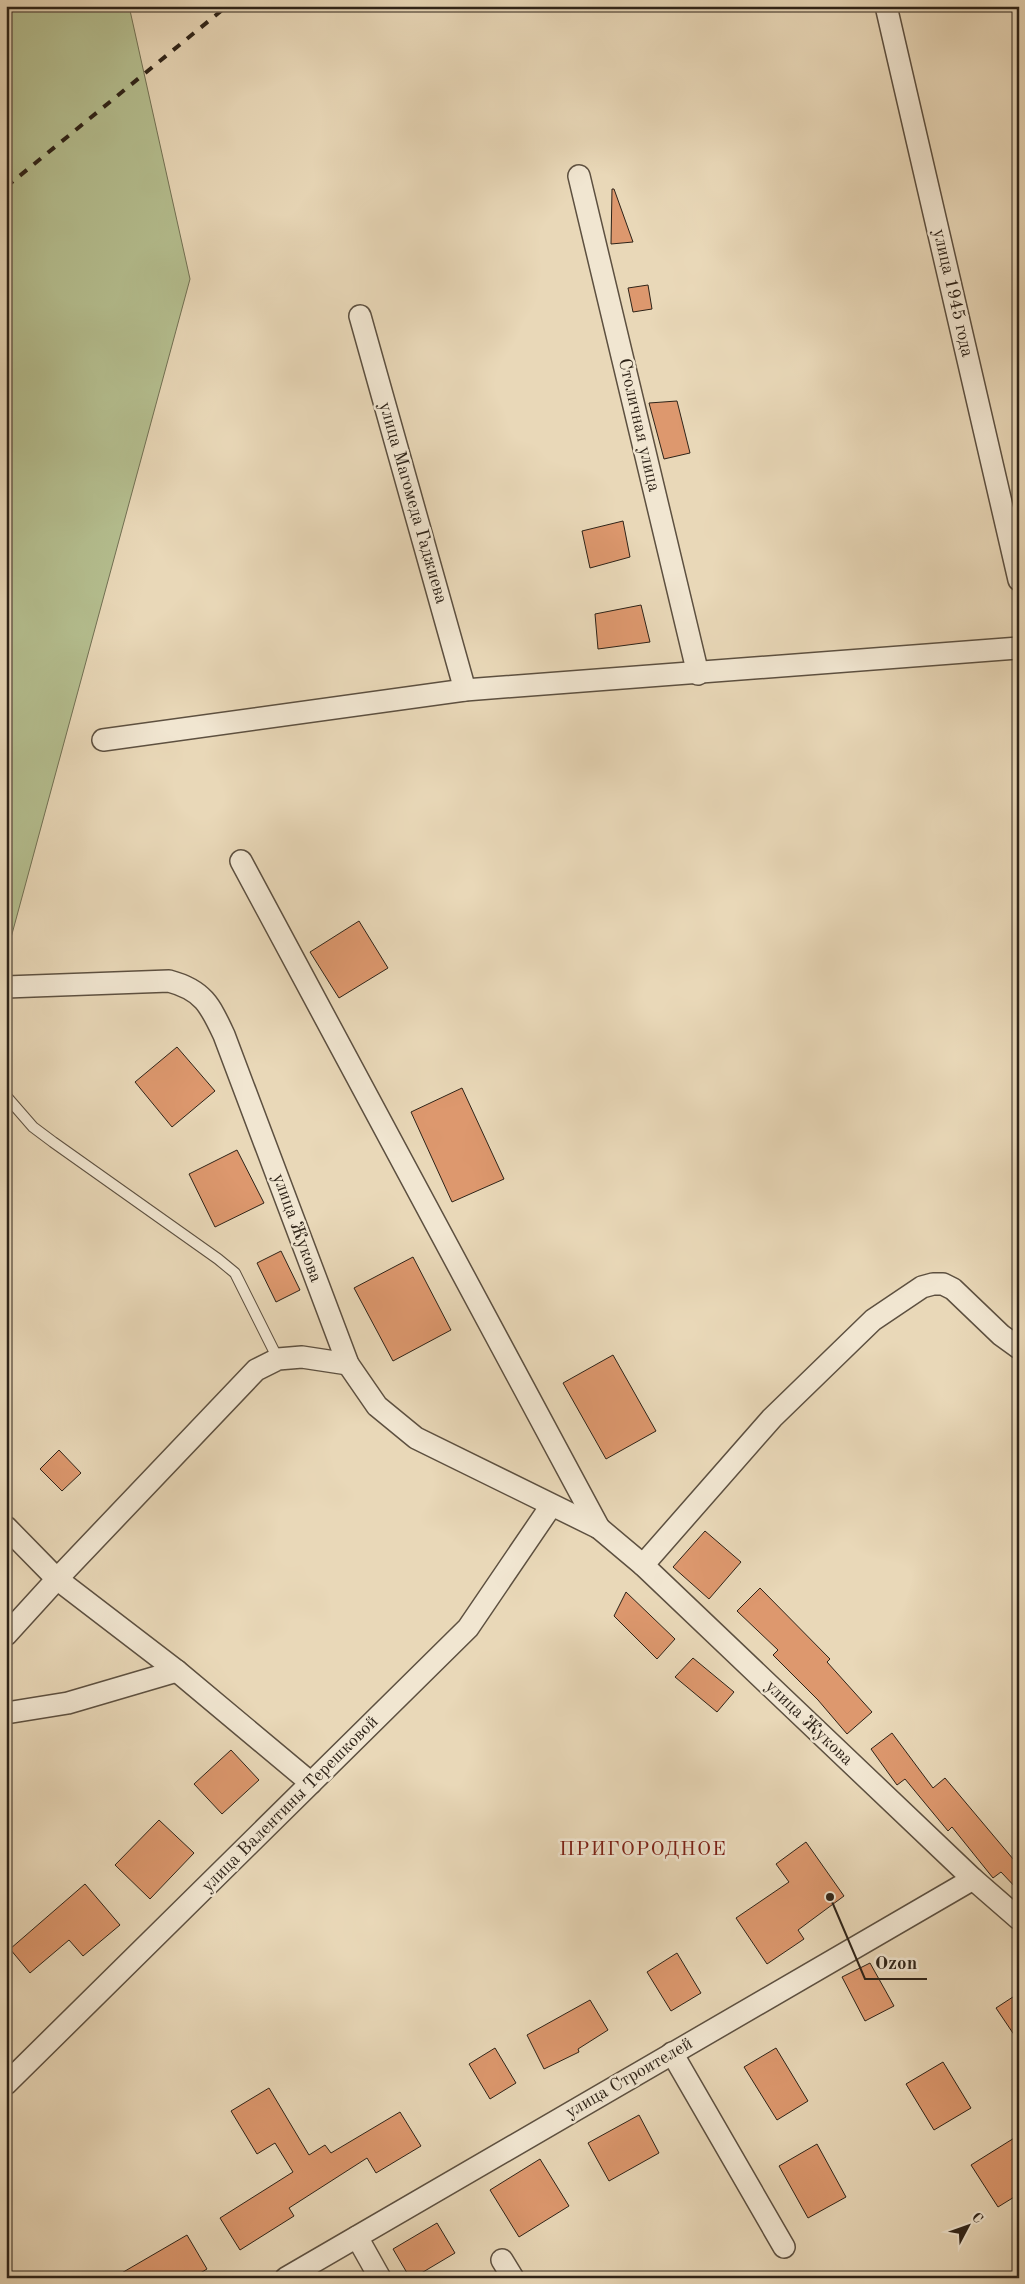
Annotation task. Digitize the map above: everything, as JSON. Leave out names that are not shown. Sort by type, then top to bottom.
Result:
[{"type":"street","name":"улица 1945 года","points":[[886,6],[1019,580]]},
{"type":"street","name":"Столичная улица","points":[[579,176],[698,674]]},
{"type":"street","name":"улица Магомеда Гаджиева","points":[[360,316],[466,690]]},
{"type":"street","points":[[103,740],[466,690],[698,674],[1019,648]]},
{"type":"street","name":"улица Жукова","points":[[241,861],[599,1528]]},
{"type":"street","name":"улица Жукова","points":[[6,987],[169,981],[185,986],[200,995],[212,1010],[224,1035],[348,1364],[377,1406],[416,1438],[599,1528],[643,1565],[972,1879],[1019,1919]]},
{"type":"street","points":[[643,1565],[772,1418],[873,1320],[922,1287],[938,1284],[952,1289],[1001,1335],[1019,1348]]},
{"type":"street","points":[[6,1635],[57,1578],[256,1370],[278,1360],[302,1357],[348,1364]]},
{"type":"street","name":"улица Валентины Терешковой","points":[[6,2084],[468,1628],[551,1506]]},
{"type":"street","points":[[6,1527],[57,1578],[177,1671],[311,1783]]},
{"type":"street","points":[[6,1713],[68,1703],[177,1671]]},
{"type":"street","name":"улица Строителей","points":[[286,2278],[972,1879]]},
{"type":"street","points":[[672,2053],[784,2247]]},
{"type":"street","points":[[357,2237],[380,2278]]},
{"type":"lane","points":[[6,1096],[33,1126],[53,1142],[235,1273],[278,1360]]},
{"type":"green space","points":[[6,6],[129,6],[190,279],[6,956]]},
{"type":"building","points":[[612,189],[614,189],[633,242],[611,244]]},
{"type":"building","points":[[648,285],[652,309],[633,312],[628,288]]},
{"type":"building","points":[[677,401],[690,453],[664,459],[649,403]]},
{"type":"building","points":[[623,521],[630,557],[590,568],[582,531]]},
{"type":"building","points":[[641,605],[650,642],[598,649],[595,614]]},
{"type":"building","points":[[359,921],[388,968],[339,998],[310,952]]},
{"type":"building","points":[[177,1047],[215,1091],[172,1127],[135,1082]]},
{"type":"building","points":[[462,1088],[504,1179],[452,1202],[411,1112]]},
{"type":"building","points":[[237,1150],[264,1203],[215,1227],[189,1174]]},
{"type":"building","points":[[281,1251],[300,1290],[276,1302],[257,1263]]},
{"type":"building","points":[[413,1257],[451,1330],[393,1361],[354,1288]]},
{"type":"building","points":[[613,1355],[656,1431],[606,1459],[563,1383]]},
{"type":"building","points":[[59,1450],[81,1473],[62,1491],[40,1469]]},
{"type":"building","points":[[705,1531],[741,1562],[709,1599],[673,1567]]},
{"type":"building","points":[[760,1588],[830,1659],[827,1662],[872,1712],[847,1734],[818,1700],[773,1655],[778,1650],[737,1611]]},
{"type":"building","points":[[626,1592],[675,1639],[657,1659],[614,1616]]},
{"type":"building","points":[[693,1658],[734,1692],[717,1712],[675,1677]]},
{"type":"building","points":[[892,1733],[933,1788],[945,1778],[1019,1866],[1019,1891],[1001,1872],[993,1878],[952,1827],[948,1831],[905,1779],[897,1785],[871,1749]]},
{"type":"building","points":[[231,1750],[259,1780],[222,1814],[194,1784]]},
{"type":"building","points":[[159,1820],[194,1853],[150,1899],[115,1865]]},
{"type":"building","points":[[806,1842],[844,1896],[798,1930],[804,1939],[767,1964],[736,1918],[789,1882],[776,1864]]},
{"type":"building","points":[[85,1884],[120,1925],[83,1956],[69,1940],[30,1973],[10,1949]]},
{"type":"building","points":[[677,1953],[701,1993],[671,2011],[647,1972]]},
{"type":"building","points":[[870,1963],[894,2006],[865,2021],[842,1977]]},
{"type":"building","points":[[1019,1993],[1019,2042],[996,2008]]},
{"type":"building","points":[[590,2000],[608,2030],[578,2049],[579,2052],[544,2069],[527,2035]]},
{"type":"building","points":[[495,2048],[516,2083],[490,2099],[469,2064]]},
{"type":"building","points":[[776,2048],[808,2101],[777,2120],[744,2067]]},
{"type":"building","points":[[943,2062],[971,2108],[934,2130],[906,2084]]},
{"type":"building","points":[[269,2088],[309,2155],[325,2145],[331,2153],[400,2112],[421,2146],[376,2173],[367,2158],[289,2208],[294,2216],[240,2250],[220,2218],[293,2172],[275,2143],[257,2154],[231,2111]]},
{"type":"building","points":[[639,2115],[659,2153],[609,2181],[588,2143]]},
{"type":"building","points":[[1019,2135],[1019,2194],[998,2207],[971,2165]]},
{"type":"building","points":[[817,2144],[846,2197],[808,2218],[779,2166]]},
{"type":"building","points":[[540,2159],[569,2206],[519,2237],[490,2190]]},
{"type":"building","points":[[437,2223],[455,2253],[410,2278],[393,2249]]},
{"type":"building","points":[[187,2235],[207,2269],[192,2278],[113,2278]]},
{"type":"railway","points":[[6,187],[227,6]]},
{"type":"place","name":"Ozon","points":[[830,1897]]},
{"type":"district","name":"ПРИГОРОДНОЕ","points":[[643,1850]]}]
